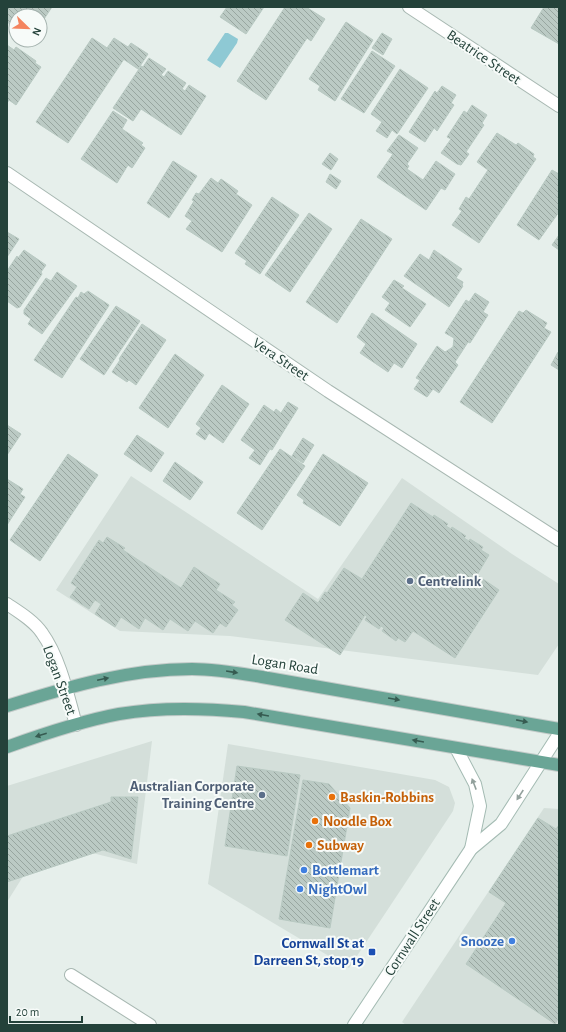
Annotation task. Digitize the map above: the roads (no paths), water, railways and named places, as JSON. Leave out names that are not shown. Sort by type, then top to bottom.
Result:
[{"type":"main road","name":"Logan Road","points":[[7,706],[65,688],[106,678],[162,670],[225,671],[559,728]]},
{"type":"main road","points":[[7,747],[76,725],[119,714],[165,710],[218,709],[244,712],[559,765]]},
{"type":"street","name":"Beatrice Street","points":[[410,7],[559,106]]},
{"type":"street","name":"Vera Street","points":[[7,173],[328,391],[559,540]]},
{"type":"street","name":"Logan Street","points":[[7,604],[42,632],[48,643],[65,688],[76,725]]},
{"type":"street","points":[[471,849],[501,824],[559,734]]},
{"type":"street","points":[[456,748],[475,784],[480,806],[471,849]]},
{"type":"street","name":"Cornwall Street","points":[[354,1025],[471,849]]},
{"type":"street","points":[[71,975],[150,1025]]},
{"type":"water","points":[[225,33],[228,33],[238,39],[237,43],[220,68],[207,60]]},
{"type":"place","name":"Centrelink","points":[[410,581]]},
{"type":"place","name":"Australian Corporate Training Centre","points":[[262,795]]},
{"type":"place","name":"Baskin-Robbins","points":[[332,797]]},
{"type":"place","name":"Noodle Box","points":[[315,821]]},
{"type":"place","name":"Subway","points":[[309,845]]},
{"type":"place","name":"Bottlemart","points":[[304,870]]},
{"type":"place","name":"NightOwl","points":[[300,889]]},
{"type":"place","name":"Snooze","points":[[512,941]]},
{"type":"place","name":"Cornwall St at Darreen St, stop 19","points":[[372,952]]}]
